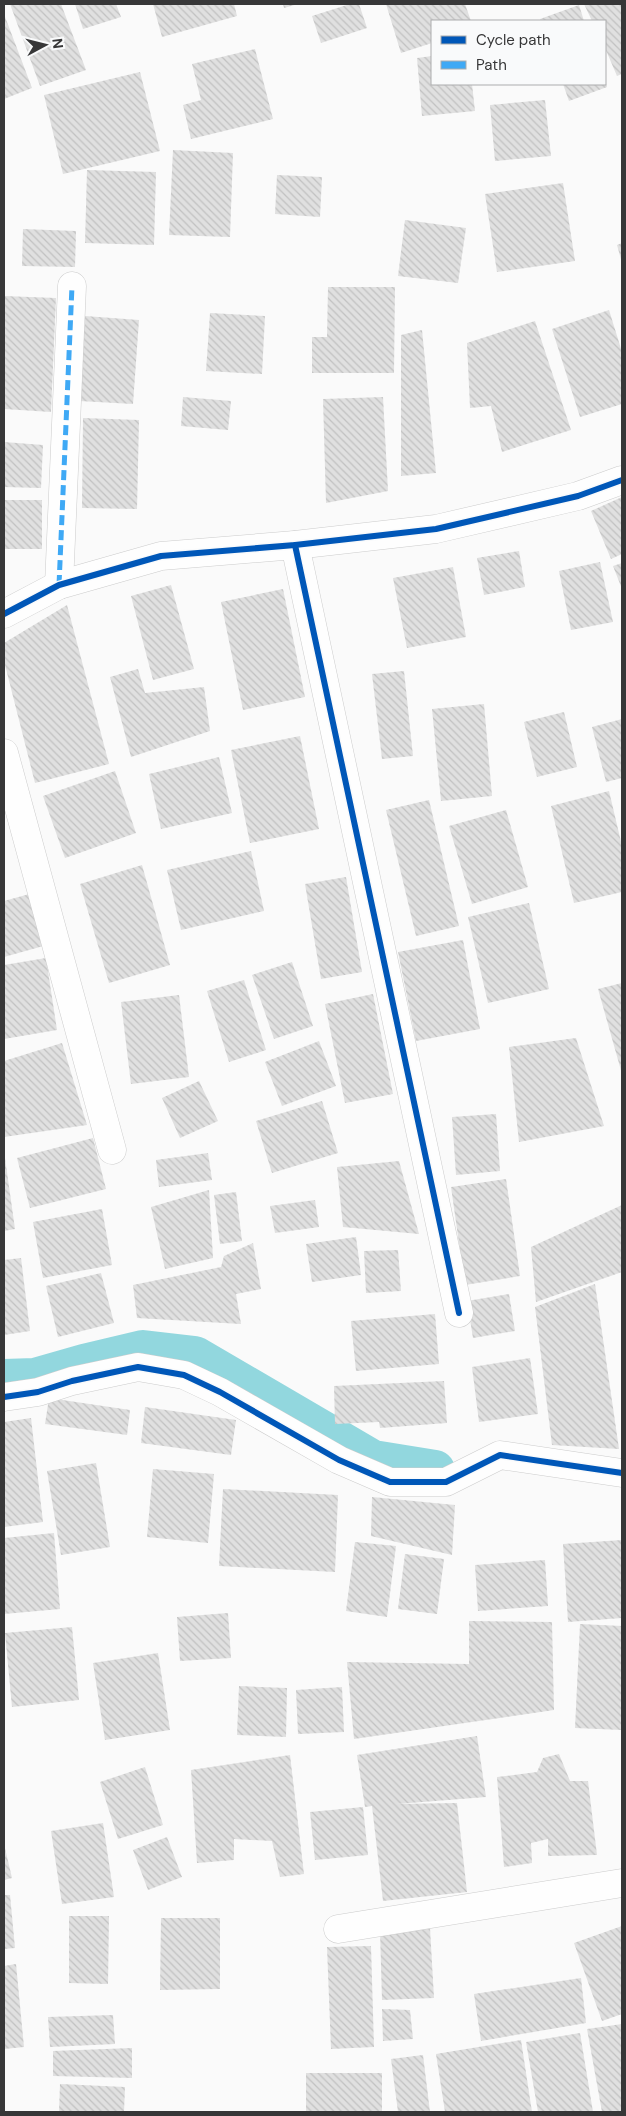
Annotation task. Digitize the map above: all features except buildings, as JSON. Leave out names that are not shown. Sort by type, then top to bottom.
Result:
[{"type":"street","points":[[59,585],[72,286]]},
{"type":"street","points":[[4,614],[59,585],[161,556],[295,545],[436,529],[578,496],[622,480]]},
{"type":"street","points":[[295,545],[458,1313]]},
{"type":"street","points":[[4,753],[112,1150]]},
{"type":"street","points":[[4,1397],[38,1392],[72,1381],[138,1367],[184,1375],[220,1392],[339,1460],[390,1482],[446,1482],[500,1455],[622,1473]]},
{"type":"street","points":[[338,1929],[622,1883]]},
{"type":"waterway","points":[[4,1379],[35,1378],[143,1350],[195,1356],[373,1460],[435,1470]]},
{"type":"marked path","points":[[59,585],[72,286]]},
{"type":"cycle path","points":[[4,614],[59,585],[161,556],[295,545],[436,529],[578,496],[622,480]]},
{"type":"cycle path","points":[[295,545],[459,1313]]},
{"type":"cycle path","points":[[4,1397],[38,1392],[72,1381],[138,1367],[184,1375],[220,1392],[339,1460],[390,1482],[446,1482],[500,1455],[622,1473]]}]
